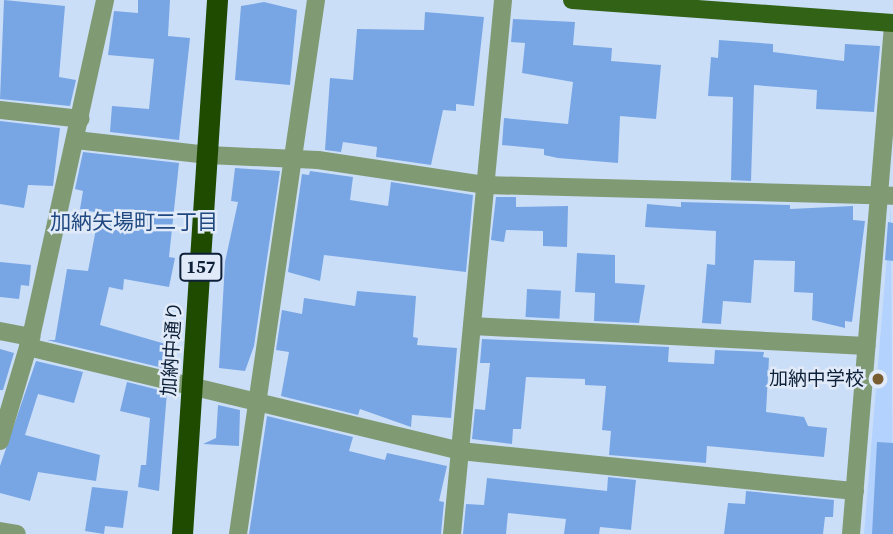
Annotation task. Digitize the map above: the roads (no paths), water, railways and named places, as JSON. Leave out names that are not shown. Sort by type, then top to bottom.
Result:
[{"type":"highway","name":"加納中通り","points":[[182,534],[217,0]]},
{"type":"main road","points":[[572,0],[893,24]]},
{"type":"street","points":[[0,441],[30,342],[81,119],[104,0]]},
{"type":"street","points":[[239,534],[317,0]]},
{"type":"street","points":[[452,534],[503,0]]},
{"type":"street","points":[[851,534],[866,346],[886,196],[893,24]]},
{"type":"street","points":[[0,110],[81,119]]},
{"type":"street","points":[[76,140],[208,155],[294,159],[485,185],[886,196]]},
{"type":"street","points":[[472,326],[866,346]]},
{"type":"street","points":[[0,331],[193,388],[460,451],[855,491]]},
{"type":"street","points":[[0,531],[17,534]]},
{"type":"place","name":"加納中学校","points":[[878,379]]},
{"type":"district","name":"加納矢場町二丁目","points":[[134,222]]}]
